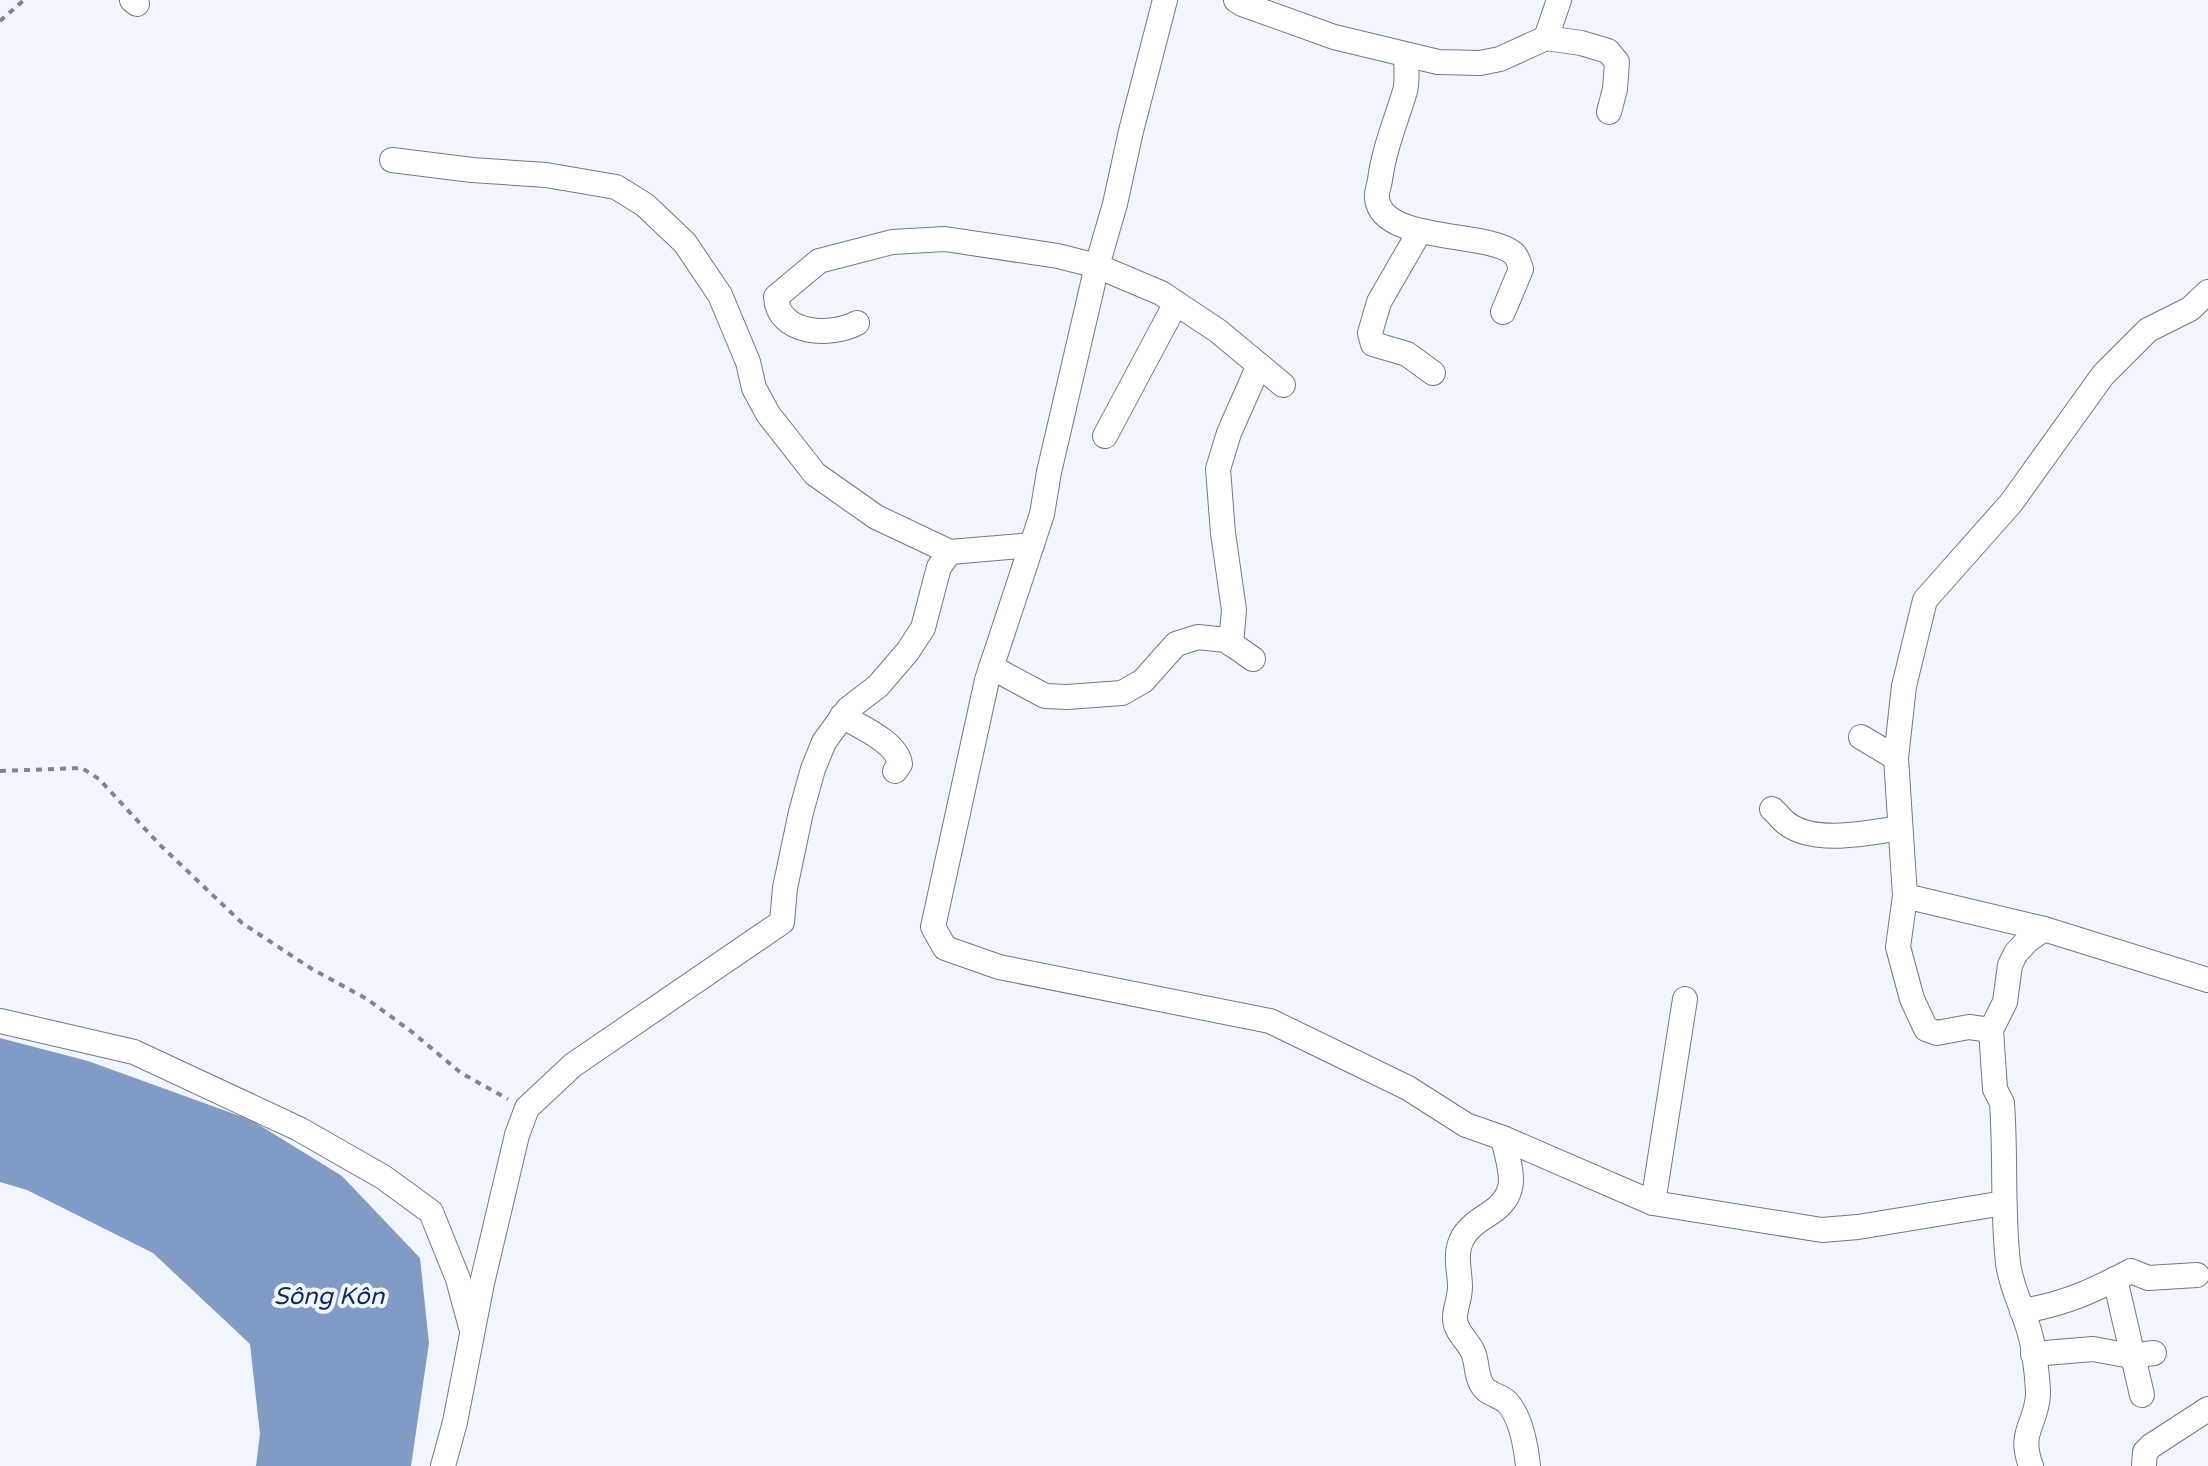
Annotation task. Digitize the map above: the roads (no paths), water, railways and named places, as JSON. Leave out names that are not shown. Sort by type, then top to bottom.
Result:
[{"type":"street","points":[[1165,0],[1097,266],[1042,514],[991,667],[933,927],[945,948],[999,967],[1270,1021],[1408,1088],[1466,1125],[1653,1203],[1822,1230],[2004,1203]]},
{"type":"street","points":[[1236,0],[1334,37],[1438,62],[1480,63],[1500,59],[1546,38],[1608,51],[1617,62],[1609,112]]},
{"type":"street","points":[[1546,38],[1559,0]]},
{"type":"street","points":[[1406,55],[1406,88],[1383,158],[1377,200],[1385,215],[1402,225],[1505,248],[1516,254],[1521,269],[1503,312]]},
{"type":"street","points":[[392,160],[546,175],[616,187],[645,205],[685,243],[720,295],[748,362],[754,388],[768,414],[815,474],[876,517],[950,552],[1032,545]]},
{"type":"street","points":[[1420,231],[1379,302],[1370,333],[1373,344],[1407,354],[1433,373]]},
{"type":"street","points":[[857,323],[845,329],[807,331],[782,316],[776,308],[776,297],[819,261],[892,242],[945,239],[1058,256],[1097,266],[1161,293],[1218,331],[1283,385]]},
{"type":"street","points":[[1991,1030],[1969,1027],[1937,1033],[1926,1029],[1912,999],[1898,947],[1905,896],[1896,758],[1904,686],[1925,600],[2011,503],[2103,375],[2148,330],[2190,309],[2208,292]]},
{"type":"street","points":[[1105,436],[1176,303]]},
{"type":"street","points":[[1231,644],[1234,610],[1218,469],[1229,433],[1259,365]]},
{"type":"street","points":[[443,1466],[517,1135],[527,1108],[573,1065],[782,922],[785,888],[813,769],[824,742],[848,709],[878,686],[908,651],[923,628],[939,567],[950,552]]},
{"type":"street","points":[[991,667],[1045,696],[1067,697],[1122,693],[1143,681],[1176,644],[1198,637],[1226,640],[1253,659]]},
{"type":"street","points":[[842,716],[891,745],[899,754],[900,764],[895,771]]},
{"type":"street","points":[[1861,737],[1896,758]]},
{"type":"street","points":[[1772,809],[1788,825],[1817,835],[1835,837],[1900,828]]},
{"type":"street","points":[[1905,896],[2044,929],[2208,980]]},
{"type":"street","points":[[2031,1466],[2025,1450],[2038,1394],[2031,1334],[2011,1282],[2008,1265],[2003,1113],[1995,1089],[1991,1030],[2005,1002],[2010,965],[2016,953],[2044,929]]},
{"type":"street","points":[[1653,1203],[1685,999]]},
{"type":"street","points":[[0,1021],[134,1052],[299,1129],[383,1177],[431,1212],[458,1279],[472,1330]]},
{"type":"street","points":[[1503,1138],[1509,1164],[1510,1195],[1502,1205],[1465,1233],[1459,1243],[1457,1262],[1460,1288],[1455,1316],[1457,1328],[1474,1353],[1484,1389],[1508,1403],[1517,1420],[1528,1466]]},
{"type":"street","points":[[2022,1311],[2074,1299],[2131,1271],[2148,1278],[2197,1275]]},
{"type":"street","points":[[2115,1279],[2143,1355],[2142,1395]]},
{"type":"street","points":[[2033,1354],[2093,1349],[2143,1355]]},
{"type":"street","points":[[2144,1466],[2145,1452],[2151,1446],[2208,1409]]},
{"type":"water","name":"Sông Kôn","points":[[0,1038],[88,1061],[251,1120],[342,1176],[420,1258],[429,1343],[411,1466],[256,1466],[260,1434],[250,1344],[153,1253],[27,1190],[0,1182]]}]
